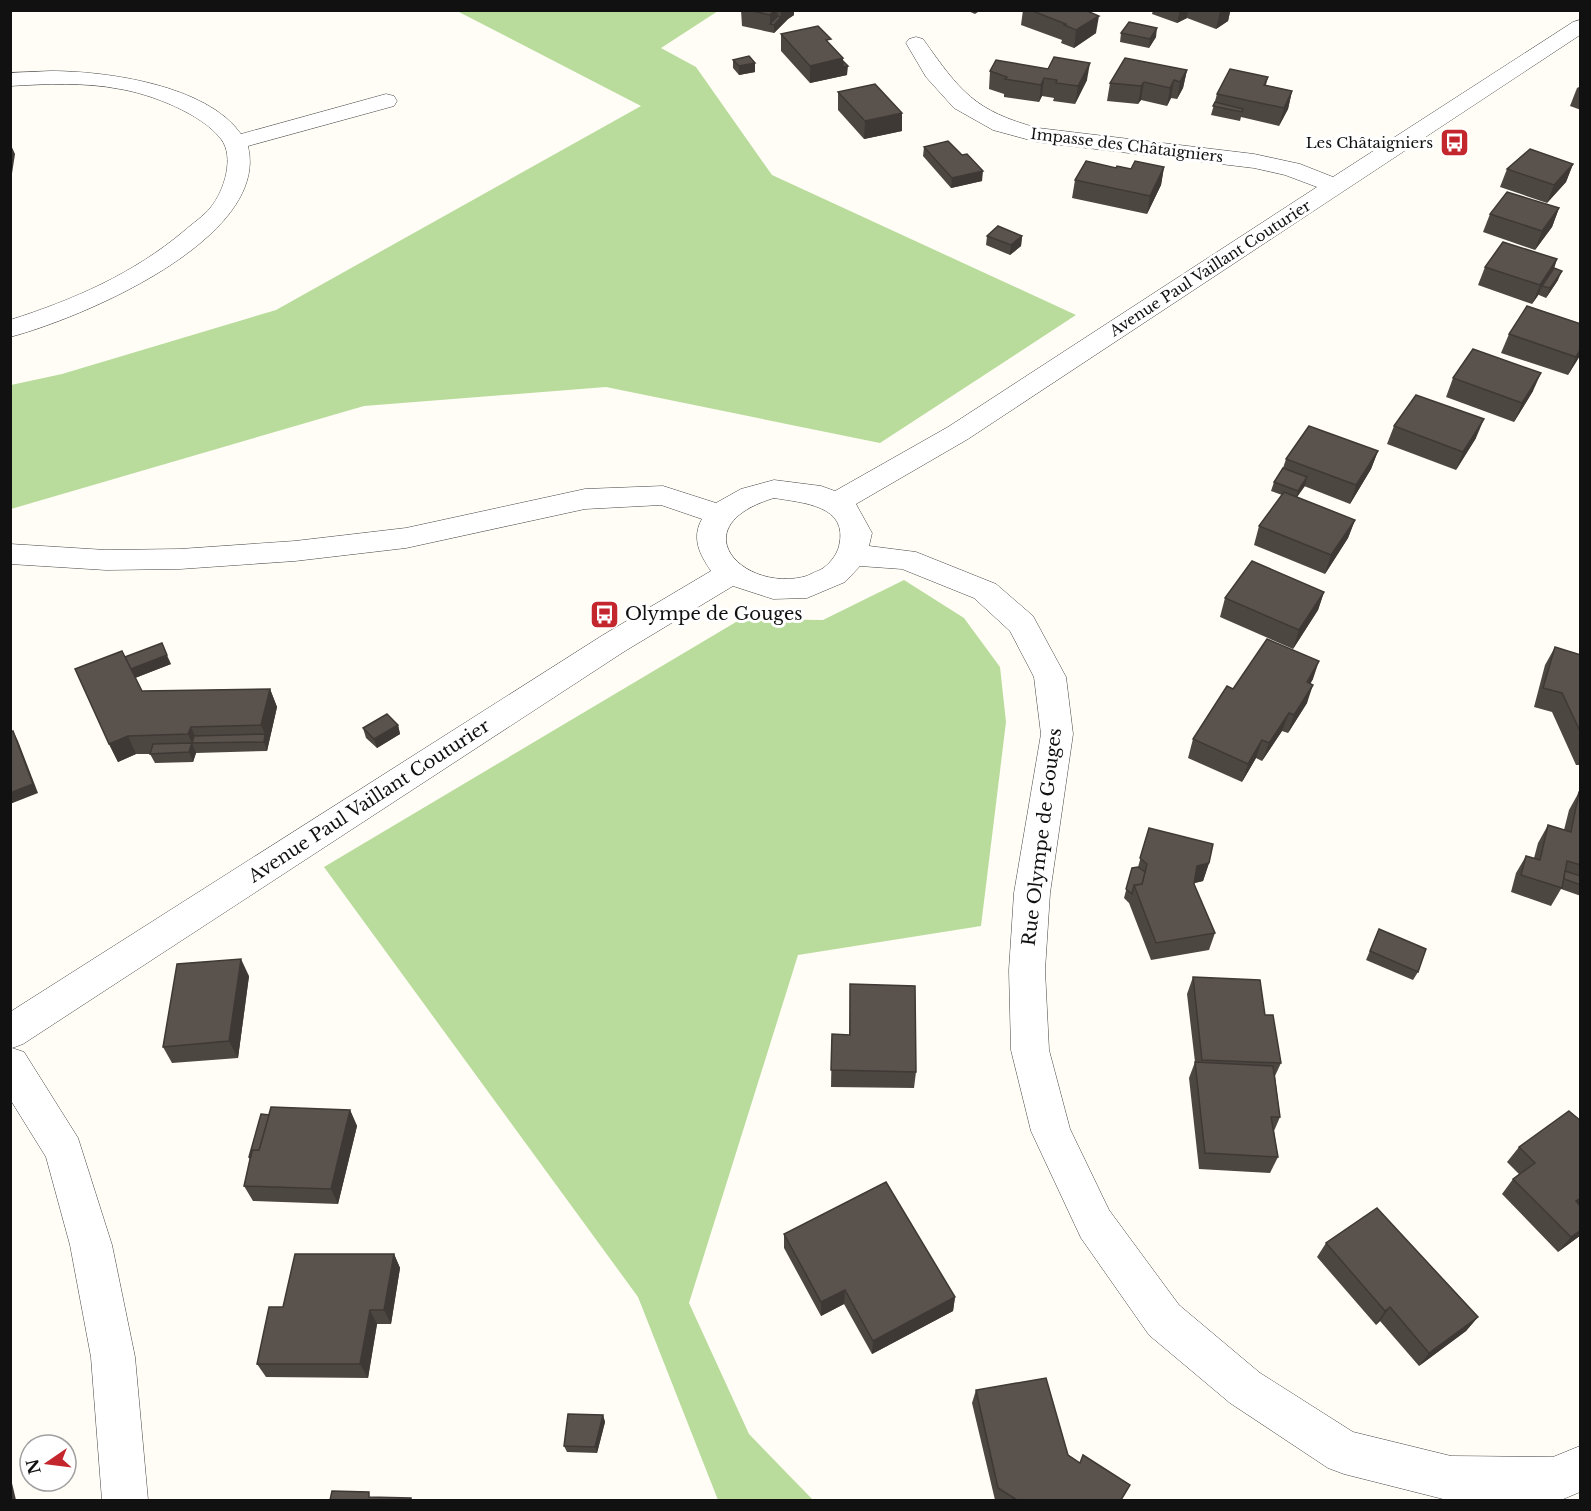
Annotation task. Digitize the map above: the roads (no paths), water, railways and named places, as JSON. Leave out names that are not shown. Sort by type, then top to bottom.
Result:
[{"type":"street","points":[[1571,10],[1581,14]]},
{"type":"street","name":"Avenue Paul Vaillant Couturier","points":[[836,503],[958,433],[1581,26]]},
{"type":"street","name":"Impasse des Châtaigniers","points":[[916,43],[934,72],[962,103],[1001,125],[1037,135],[1254,161],[1292,169],[1334,186]]},
{"type":"street","points":[[10,80],[83,78],[121,82],[153,91],[181,101],[207,116],[235,143],[239,157],[236,181],[223,208],[190,239],[157,264],[109,293],[53,316],[10,329]]},
{"type":"street","points":[[235,143],[386,101]]},
{"type":"street","points":[[774,489],[796,489],[818,494],[836,503],[848,514],[856,527],[859,541],[854,555],[843,570],[824,582],[800,588],[775,589],[759,586],[730,573],[718,560],[711,545],[712,529],[720,515],[734,502],[753,494],[774,489]]},
{"type":"street","points":[[10,554],[106,560],[180,559],[295,551],[406,538],[585,499],[663,495],[720,515]]},
{"type":"street","name":"Rue Olympe de Gouges","points":[[854,555],[906,559],[985,591],[1022,624],[1050,677],[1057,734],[1032,893],[1027,970],[1030,1050],[1051,1131],[1095,1224],[1164,1320],[1245,1388],[1344,1452],[1451,1479],[1556,1480],[1581,1468]]},
{"type":"street","name":"Avenue Paul Vaillant Couturier","points":[[10,1032],[604,650],[730,573]]},
{"type":"street","points":[[10,1064],[64,1151],[91,1245],[113,1357],[125,1500]]},
{"type":"place","name":"Les Châtaigniers","points":[[1454,142]]},
{"type":"place","name":"Olympe de Gouges","points":[[604,614]]}]
